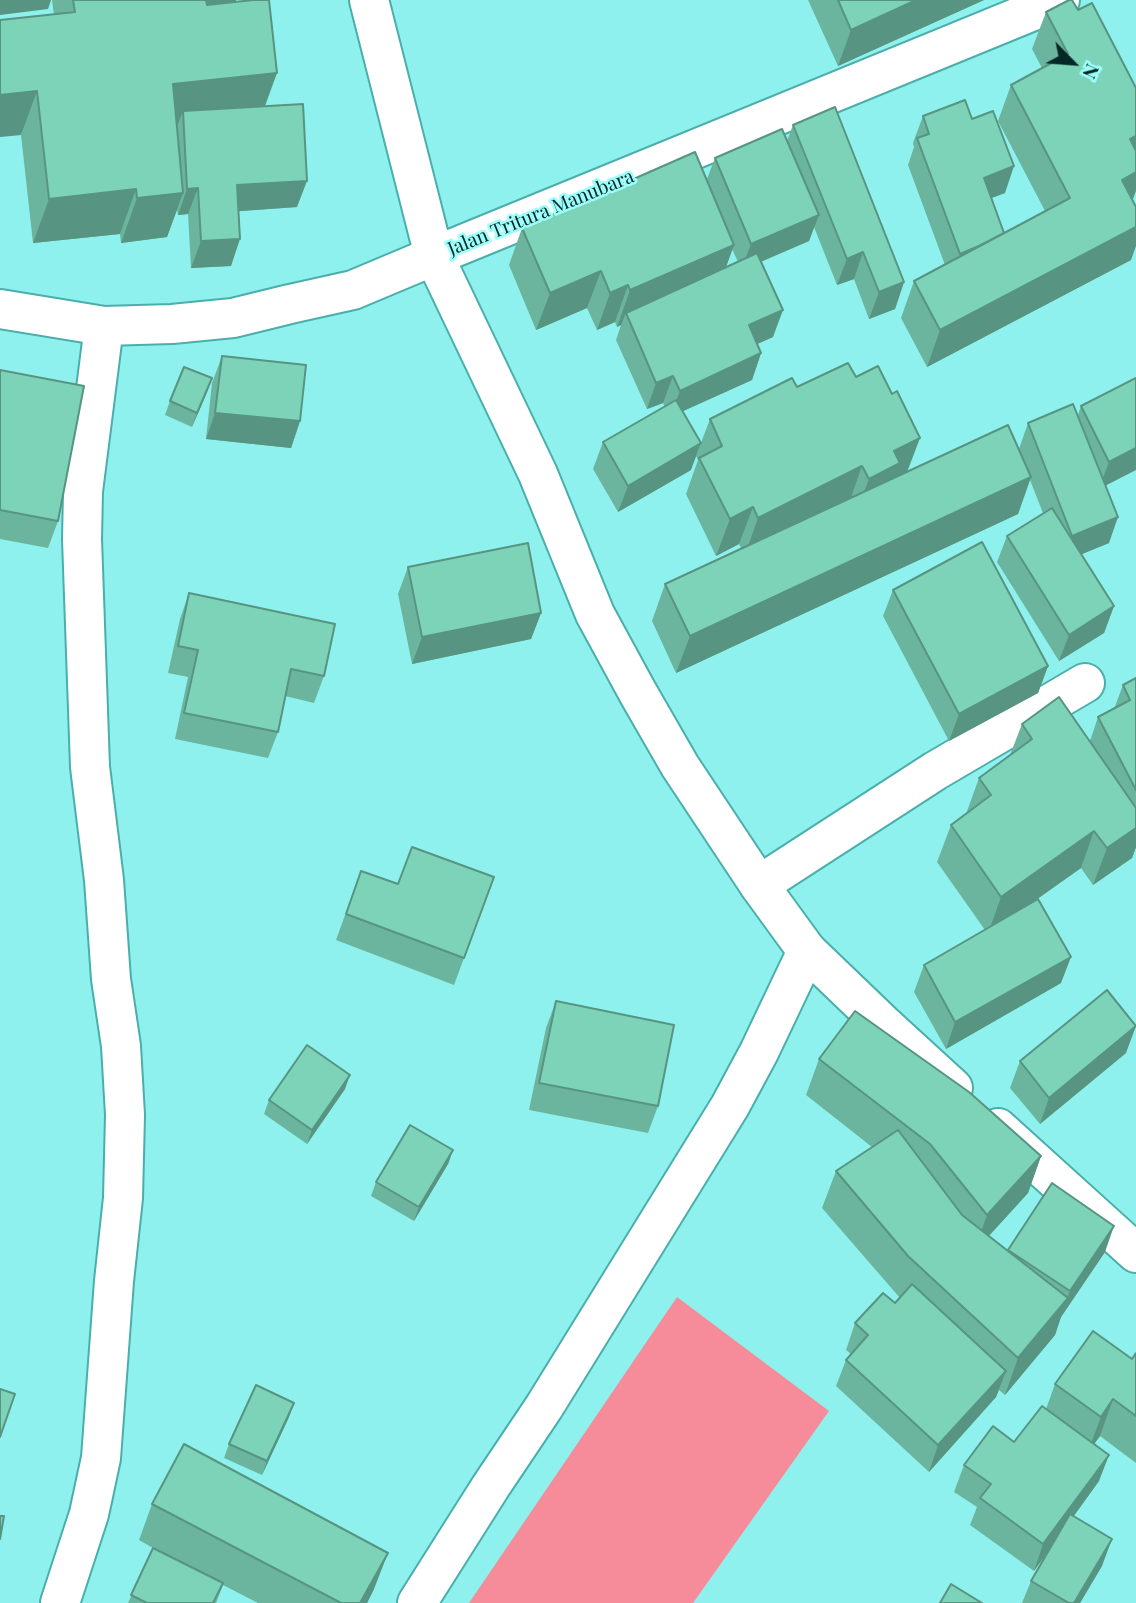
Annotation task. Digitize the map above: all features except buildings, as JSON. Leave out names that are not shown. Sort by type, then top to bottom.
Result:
[{"type":"street","points":[[369,0],[434,256],[538,474],[595,614],[680,766],[758,885],[807,951],[882,1023],[1136,1253]]},
{"type":"street","name":"Jalan Tritura Manubara","points":[[0,309],[104,326],[172,324],[233,318],[353,290],[1059,0]]},
{"type":"street","points":[[60,1603],[89,1514],[101,1458],[114,1281],[124,1198],[125,1115],[121,1046],[111,979],[104,880],[90,767],[82,539],[83,491],[104,326]]},
{"type":"street","points":[[758,885],[935,771],[1085,683]]},
{"type":"street","points":[[417,1603],[544,1407],[730,1106],[807,951]]},
{"type":"shaded area","points":[[677,1297],[829,1411],[693,1603],[469,1603]]}]
